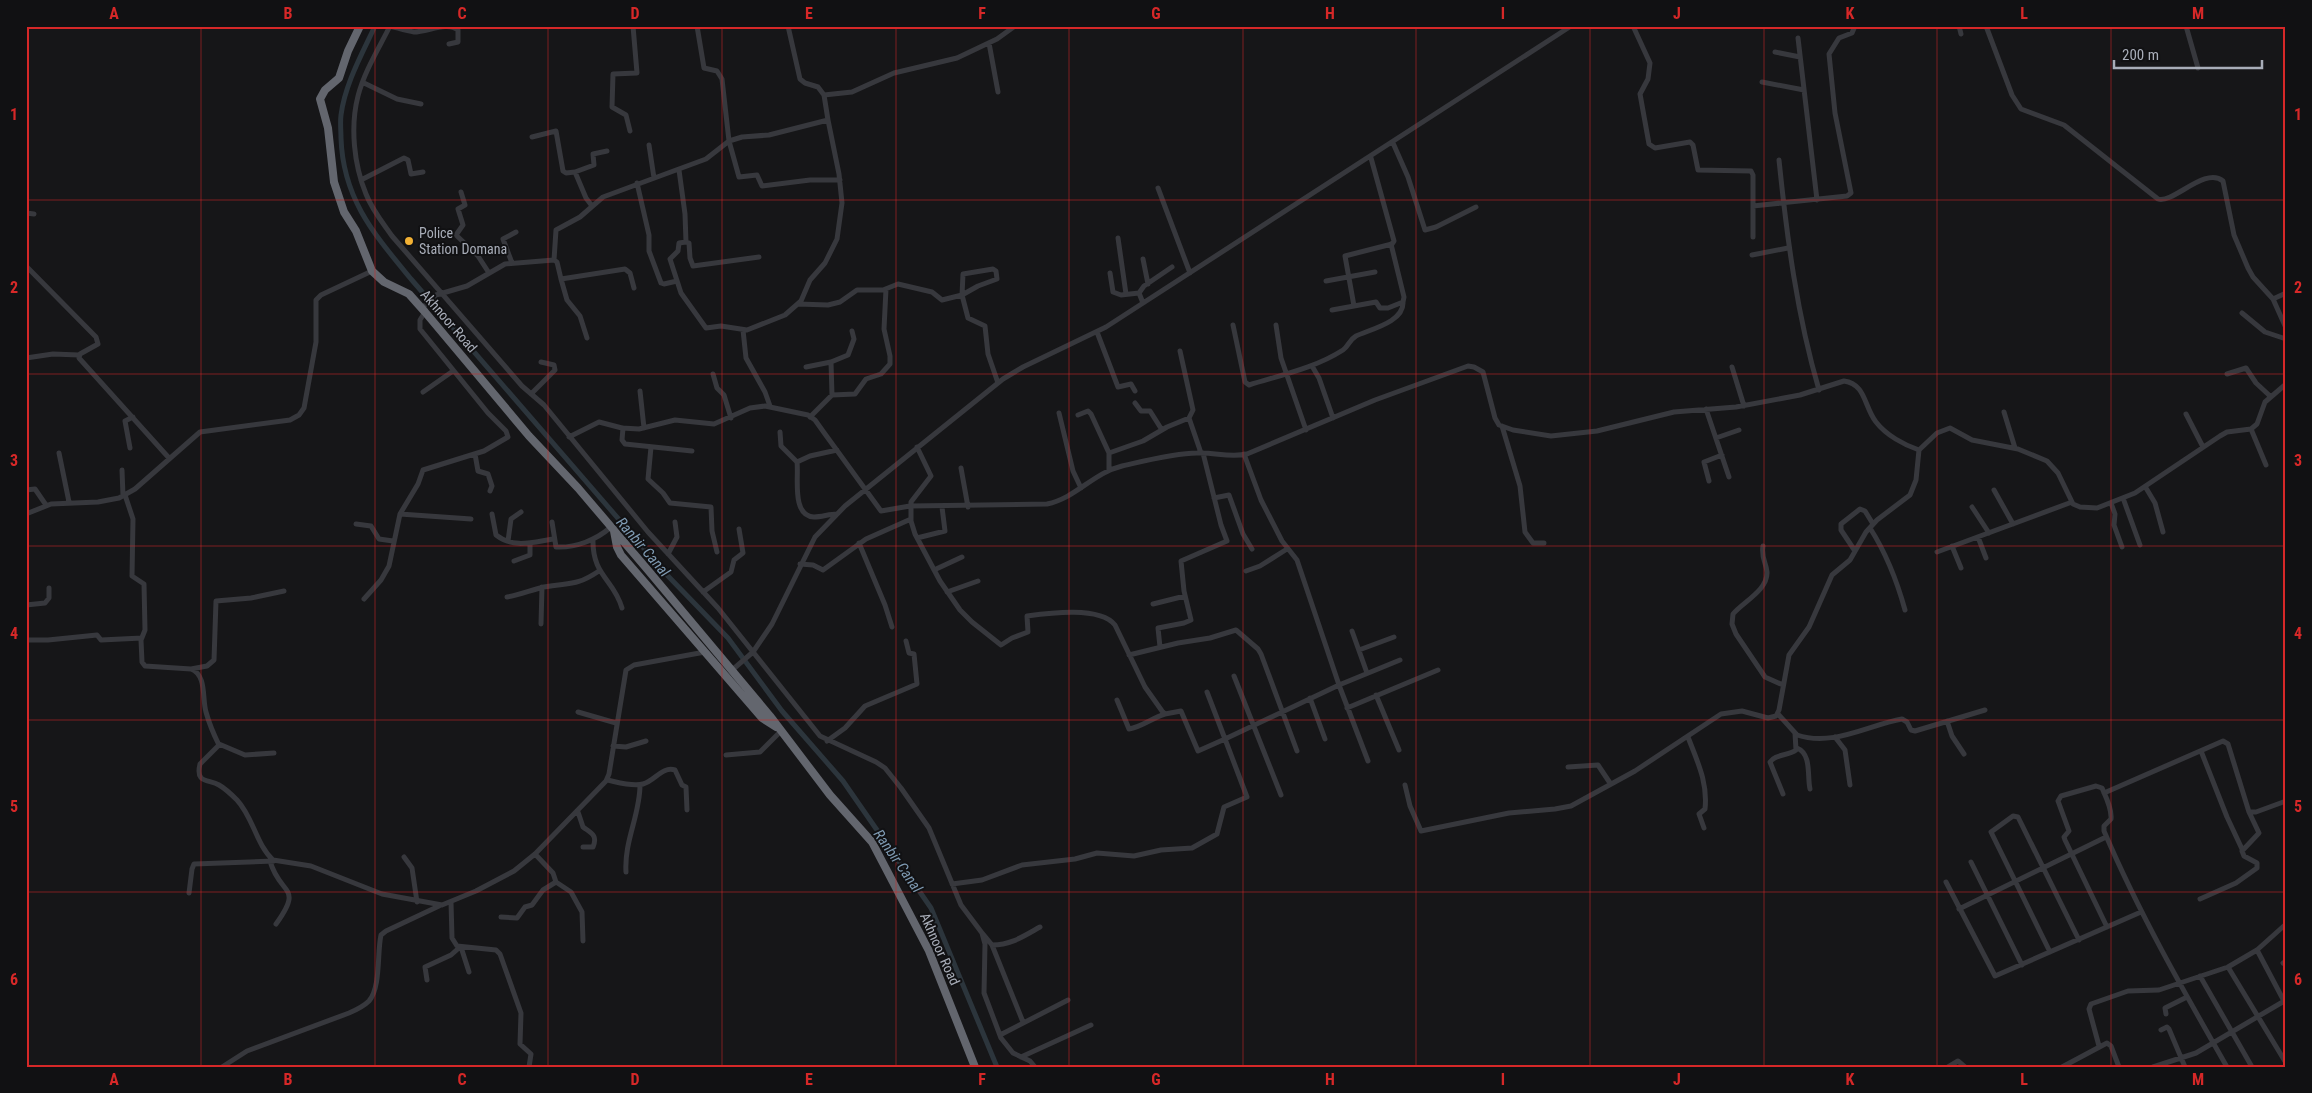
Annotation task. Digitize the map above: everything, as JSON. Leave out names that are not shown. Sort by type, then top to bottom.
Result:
[{"type":"highway","points":[[360,26],[348,50],[339,78],[325,90],[320,104],[328,128],[331,167],[338,196],[344,212],[358,236],[372,271]]},
{"type":"highway","name":"Akhnoor Road","points":[[372,271],[384,282],[409,294],[425,307],[529,436],[613,529],[780,730],[830,796],[872,842],[929,951],[975,1067]]},
{"type":"highway","name":"Akhnoor Road","points":[[613,529],[621,555],[762,718],[780,730]]},
{"type":"street","points":[[449,44],[458,42],[458,30],[456,28],[444,27],[415,32],[390,26],[358,95],[355,119],[355,148],[361,180],[376,214],[392,236],[531,394],[544,405],[668,554],[718,608],[820,736],[827,741],[853,750],[885,768],[918,810],[929,828],[961,905],[992,945],[1023,1022]]},
{"type":"street","points":[[630,131],[625,113],[612,107],[611,79],[613,74],[637,73],[633,26]]},
{"type":"street","points":[[697,26],[704,68],[717,71],[722,79],[730,141],[739,177],[757,175],[762,186],[810,180],[840,180]]},
{"type":"street","points":[[686,242],[679,243],[678,251],[670,257],[686,301],[705,327],[721,326],[743,330],[785,315],[798,304],[810,280],[825,263],[836,239],[842,203],[840,180],[824,95],[818,87],[804,83],[800,79],[788,26]]},
{"type":"street","points":[[824,95],[852,92],[882,77],[957,58],[989,44],[1015,26]]},
{"type":"street","points":[[732,671],[753,652],[772,624],[815,537],[837,514],[998,383],[1023,367],[1097,332],[1370,158],[1571,26]]},
{"type":"street","points":[[1633,26],[1650,63],[1648,79],[1640,94],[1649,144],[1655,148],[1690,142],[1693,145],[1698,170],[1751,171],[1753,175],[1753,237]]},
{"type":"street","points":[[1753,206],[1847,196],[1851,192],[1835,113],[1829,54],[1839,38],[1852,33],[1856,26]]},
{"type":"street","points":[[1959,26],[1961,34]]},
{"type":"street","points":[[1986,26],[2009,88],[2021,109],[2064,125],[2158,199],[2165,200],[2193,183],[2221,179],[2225,186],[2234,234],[2248,268],[2253,277],[2273,298],[2286,328]]},
{"type":"street","points":[[2186,26],[2198,68]]},
{"type":"street","points":[[1798,38],[1816,200]]},
{"type":"street","points":[[989,44],[998,92]]},
{"type":"street","points":[[1775,52],[1800,57]]},
{"type":"street","points":[[1762,82],[1804,90]]},
{"type":"street","points":[[364,83],[397,99],[421,104]]},
{"type":"street","points":[[587,338],[580,316],[567,300],[557,262],[554,260],[556,230],[580,217],[602,197],[706,159],[730,141],[742,137],[769,135],[828,120]]},
{"type":"street","points":[[532,137],[556,132],[563,171],[566,173],[575,172],[594,165],[593,154],[608,151]]},
{"type":"street","points":[[1393,143],[1408,176],[1424,229],[1436,227],[1476,207]]},
{"type":"street","points":[[649,145],[654,178]]},
{"type":"street","points":[[361,180],[404,158],[408,160],[411,174],[423,172]]},
{"type":"street","points":[[1233,325],[1246,385],[1312,366],[1345,349],[1353,338],[1385,324],[1399,314],[1403,309],[1404,297],[1391,244],[1394,239],[1370,158]]},
{"type":"street","points":[[1779,160],[1788,248],[1803,332],[1819,390]]},
{"type":"street","points":[[679,170],[685,214],[686,242],[689,244],[691,264],[693,266],[758,258]]},
{"type":"street","points":[[575,172],[586,198],[592,206]]},
{"type":"street","points":[[638,183],[649,235],[649,251],[661,282],[664,284],[678,281]]},
{"type":"street","points":[[1158,188],[1190,273]]},
{"type":"street","points":[[461,192],[465,204],[458,209],[463,225],[456,235],[478,256],[489,273]]},
{"type":"street","points":[[26,214],[34,214]]},
{"type":"street","points":[[512,263],[502,238],[516,232]]},
{"type":"street","points":[[1118,238],[1126,294]]},
{"type":"street","points":[[1354,306],[1345,256],[1391,244]]},
{"type":"street","points":[[1752,255],[1788,248]]},
{"type":"street","points":[[1143,259],[1148,284]]},
{"type":"street","points":[[364,599],[381,580],[389,566],[389,541],[400,514],[427,467],[476,459],[506,440],[508,435],[420,329],[420,320],[425,307],[436,295],[467,286],[489,273],[512,263],[554,260]]},
{"type":"street","points":[[26,266],[96,337],[98,344],[79,355],[48,354],[26,358]]},
{"type":"street","points":[[1110,273],[1113,292],[1138,293],[1172,267]]},
{"type":"street","points":[[561,279],[625,269],[630,273],[634,288]]},
{"type":"street","points":[[798,304],[828,305],[840,302],[857,290],[886,289],[898,284],[932,292],[942,300],[962,295],[997,279],[995,270],[963,274],[962,295],[968,318],[984,326],[988,354],[998,383]]},
{"type":"street","points":[[26,514],[46,505],[69,502],[98,502],[124,496],[194,436],[203,431],[282,421],[299,415],[304,408],[316,342],[316,300],[321,295],[372,271]]},
{"type":"street","points":[[1326,281],[1375,272]]},
{"type":"street","points":[[832,394],[855,394],[866,379],[881,374],[890,364],[884,329],[886,289]]},
{"type":"street","points":[[1138,293],[1142,303]]},
{"type":"street","points":[[2273,298],[2286,293]]},
{"type":"street","points":[[1332,310],[1376,302],[1382,309],[1403,302]]},
{"type":"street","points":[[2242,314],[2265,332],[2286,339]]},
{"type":"street","points":[[1276,325],[1281,358],[1306,430]]},
{"type":"street","points":[[743,330],[746,358],[761,384],[770,406]]},
{"type":"street","points":[[806,367],[831,362],[848,355],[854,339],[852,331]]},
{"type":"street","points":[[1097,332],[1118,386],[1131,384],[1135,391]]},
{"type":"street","points":[[1109,453],[1143,441],[1189,418],[1193,410],[1180,351]]},
{"type":"street","points":[[79,355],[79,358],[169,458]]},
{"type":"street","points":[[531,394],[555,370],[554,365],[542,362]]},
{"type":"street","points":[[810,417],[832,394],[831,362]]},
{"type":"street","points":[[1312,366],[1319,378],[1334,418]]},
{"type":"street","points":[[569,437],[599,422],[623,428],[644,428],[675,420],[714,424],[750,408],[770,406],[810,417],[837,450],[881,511],[910,506],[968,507],[1047,504],[1068,497],[1109,470],[1188,453],[1226,456],[1244,454],[1424,380],[1468,366],[1483,372],[1495,418],[1502,426],[1520,486],[1525,532],[1533,543],[1544,543]]},
{"type":"street","points":[[1732,367],[1744,406]]},
{"type":"street","points":[[2227,374],[2246,368],[2256,383],[2270,396]]},
{"type":"street","points":[[423,392],[453,371]]},
{"type":"street","points":[[713,374],[718,388],[724,395],[731,418]]},
{"type":"street","points":[[1502,426],[1538,435],[1564,436],[1597,431],[1674,412],[1744,406],[1819,390],[1837,381],[1844,381],[1855,384],[1863,394],[1876,422],[1906,445],[1919,450]]},
{"type":"street","points":[[1405,785],[1419,829],[1424,831],[1509,813],[1556,809],[1571,806],[1582,801],[1610,783],[1635,771],[1722,714],[1742,711],[1772,718],[1778,714],[1789,655],[1810,627],[1829,581],[1850,560],[1872,526],[1910,495],[1916,480],[1919,450],[1937,433],[1950,428],[1972,440],[2015,448],[2051,465],[2058,473],[2072,502],[2080,508],[2088,509],[2111,503],[2146,488],[2166,471],[2227,432],[2251,429],[2257,424],[2262,407],[2270,396],[2286,384]]},
{"type":"street","points":[[640,391],[644,428]]},
{"type":"street","points":[[1135,403],[1141,411],[1149,410],[1162,430]]},
{"type":"street","points":[[1706,409],[1729,477]]},
{"type":"street","points":[[1058,412],[1073,471],[1081,488]]},
{"type":"street","points":[[1078,415],[1090,412],[1109,453],[1109,470]]},
{"type":"street","points":[[2004,412],[2015,448]]},
{"type":"street","points":[[2186,414],[2202,447]]},
{"type":"street","points":[[130,448],[124,422],[133,417]]},
{"type":"street","points":[[1160,647],[1158,628],[1191,620],[1185,596],[1181,560],[1227,541],[1202,453],[1189,418]]},
{"type":"street","points":[[623,428],[624,443],[692,451]]},
{"type":"street","points":[[2251,429],[2266,465]]},
{"type":"street","points":[[1716,438],[1739,430]]},
{"type":"street","points":[[780,432],[780,446],[797,462],[798,494],[805,514],[815,517],[837,514]]},
{"type":"street","points":[[651,446],[648,480],[663,493],[670,503],[711,507],[712,531],[717,552]]},
{"type":"street","points":[[917,447],[930,477],[911,502],[911,519],[917,538],[947,592],[972,622],[1000,644],[1028,632],[1026,616],[1057,613],[1103,616],[1112,621],[1146,687],[1165,714]]},
{"type":"street","points":[[797,462],[810,456],[837,450]]},
{"type":"street","points":[[60,453],[69,502]]},
{"type":"street","points":[[1244,454],[1256,491],[1288,549],[1297,560],[1347,708],[1368,761]]},
{"type":"street","points":[[1709,481],[1704,462],[1722,455]]},
{"type":"street","points":[[476,459],[478,472],[488,474],[492,486],[490,491]]},
{"type":"street","points":[[961,468],[968,507]]},
{"type":"street","points":[[122,470],[124,496],[133,519],[132,576],[144,584],[145,630],[142,638],[144,665],[191,669],[207,666],[214,660],[215,603],[217,600],[251,598],[284,591]]},
{"type":"street","points":[[2146,488],[2154,503],[2163,532]]},
{"type":"street","points":[[26,490],[35,489],[46,505]]},
{"type":"street","points":[[1994,490],[2013,524]]},
{"type":"street","points":[[1214,498],[1226,494],[1230,496],[1244,534],[1252,549]]},
{"type":"street","points":[[2123,498],[2140,545]]},
{"type":"street","points":[[1937,552],[2072,502]]},
{"type":"street","points":[[2111,503],[2115,514],[2114,525],[2122,546]]},
{"type":"street","points":[[917,538],[944,532],[942,507]]},
{"type":"street","points":[[1972,507],[1989,533]]},
{"type":"street","points":[[1856,550],[1841,530],[1840,524],[1860,509],[1865,511],[1881,545],[1897,583],[1905,610]]},
{"type":"street","points":[[508,541],[511,519],[521,512]]},
{"type":"street","points":[[400,514],[471,519]]},
{"type":"street","points":[[492,514],[496,535],[508,541],[520,545],[553,539]]},
{"type":"street","points":[[800,564],[813,565],[823,570],[859,543],[911,519]]},
{"type":"street","points":[[552,522],[554,546],[557,547],[593,540],[613,529]]},
{"type":"street","points":[[668,554],[677,537],[675,522]]},
{"type":"street","points":[[356,524],[370,526],[377,538],[389,541]]},
{"type":"street","points":[[703,592],[731,572],[734,560],[743,553],[740,529]]},
{"type":"street","points":[[1978,537],[1986,558]]},
{"type":"street","points":[[593,540],[593,552],[599,571],[614,590],[622,608]]},
{"type":"street","points":[[859,543],[885,605],[892,627]]},
{"type":"street","points":[[514,561],[530,555],[530,544]]},
{"type":"street","points":[[1763,546],[1761,555],[1767,570],[1765,582],[1733,614],[1732,624],[1736,634],[1764,677],[1783,685]]},
{"type":"street","points":[[1952,546],[1961,568]]},
{"type":"street","points":[[1246,572],[1262,565],[1288,549]]},
{"type":"street","points":[[934,570],[962,557]]},
{"type":"street","points":[[507,597],[521,595],[542,587],[578,583],[599,571]]},
{"type":"street","points":[[947,592],[978,581]]},
{"type":"street","points":[[541,624],[542,587]]},
{"type":"street","points":[[26,605],[45,603],[49,598],[49,588]]},
{"type":"street","points":[[1153,604],[1185,596]]},
{"type":"street","points":[[1129,655],[1210,638],[1236,630],[1258,649],[1261,654],[1297,751]]},
{"type":"street","points":[[1352,631],[1367,673]]},
{"type":"street","points":[[26,640],[48,640],[97,635],[101,640],[142,638]]},
{"type":"street","points":[[1359,650],[1394,637]]},
{"type":"street","points":[[827,741],[845,728],[865,706],[917,684],[914,654],[909,653],[906,641]]},
{"type":"street","points":[[222,1067],[247,1052],[349,1013],[369,1000],[374,988],[381,935],[502,878],[535,854],[578,812],[607,780],[624,676],[628,668],[634,664],[705,652]]},
{"type":"street","points":[[1117,700],[1129,729],[1140,726],[1150,719],[1181,710],[1196,751],[1339,685],[1400,660]]},
{"type":"street","points":[[191,669],[196,672],[201,683],[205,697],[205,710],[219,743],[245,755],[274,753]]},
{"type":"street","points":[[1347,708],[1438,670]]},
{"type":"street","points":[[1234,676],[1281,795]]},
{"type":"street","points":[[952,884],[982,880],[1022,865],[1075,859],[1097,853],[1134,856],[1161,850],[1192,848],[1201,845],[1217,834],[1224,807],[1247,797],[1206,692]]},
{"type":"street","points":[[1376,696],[1399,750]]},
{"type":"street","points":[[1310,698],[1325,739]]},
{"type":"street","points":[[1778,714],[1794,732],[1804,737],[1835,737],[1902,719],[1906,720],[1913,731],[1985,710]]},
{"type":"street","points":[[578,712],[616,723]]},
{"type":"street","points":[[1948,722],[1952,736],[1964,754]]},
{"type":"street","points":[[726,755],[760,752],[780,730]]},
{"type":"street","points":[[1794,732],[1797,748],[1803,752],[1806,758],[1810,789]]},
{"type":"street","points":[[1688,737],[1700,767],[1706,793],[1705,808],[1699,814],[1704,828]]},
{"type":"street","points":[[1835,737],[1845,750],[1850,785]]},
{"type":"street","points":[[612,746],[626,747],[646,741]]},
{"type":"street","points":[[2104,793],[2223,741],[2228,744],[2249,812],[2259,833],[2242,849]]},
{"type":"street","points":[[219,743],[200,764],[200,776],[207,782],[221,786],[239,802],[272,861],[289,897],[288,908],[276,924]]},
{"type":"street","points":[[1783,794],[1770,762],[1772,758],[1789,754],[1797,748]]},
{"type":"street","points":[[2200,899],[2236,883],[2257,868],[2257,863],[2244,856],[2202,751]]},
{"type":"street","points":[[1568,767],[1598,765],[1610,783]]},
{"type":"street","points":[[607,780],[640,785],[668,769],[676,770],[682,785],[686,787],[687,810]]},
{"type":"street","points":[[626,872],[627,845],[638,807],[640,785]]},
{"type":"street","points":[[2107,927],[2064,838],[2069,831],[2058,799],[2061,796],[2096,786],[2102,788],[2112,818],[2104,826],[2106,837],[2141,912],[2178,982],[2227,1067]]},
{"type":"street","points":[[2249,812],[2256,812],[2286,801]]},
{"type":"street","points":[[578,812],[583,827],[593,833],[594,837],[593,847],[583,847]]},
{"type":"street","points":[[2050,952],[1991,832],[2013,816],[2018,818],[2078,940]]},
{"type":"street","points":[[1960,910],[2106,837]]},
{"type":"street","points":[[535,854],[553,873],[556,882],[571,892],[582,912],[583,941]]},
{"type":"street","points":[[404,857],[412,868],[417,902]]},
{"type":"street","points":[[189,893],[194,864],[272,861],[311,866],[382,894],[417,902],[442,905]]},
{"type":"street","points":[[1972,862],[2022,965]]},
{"type":"street","points":[[501,917],[516,918],[525,907],[531,906],[543,890],[556,882]]},
{"type":"street","points":[[1946,882],[1994,976],[2141,912]]},
{"type":"street","points":[[451,902],[452,938],[460,947],[469,972]]},
{"type":"street","points":[[2099,1046],[2090,1016],[2089,1007],[2091,1004],[2125,992],[2152,991],[2228,967],[2256,950],[2286,924]]},
{"type":"street","points":[[992,945],[1005,945],[1016,941],[1040,926]]},
{"type":"street","points":[[982,933],[984,944],[984,993],[1000,1035],[1013,1053],[1035,1067]]},
{"type":"street","points":[[426,980],[425,967],[451,955],[460,947],[471,946],[500,952],[520,1008],[522,1018],[520,1044],[531,1054],[529,1067]]},
{"type":"street","points":[[2153,1067],[2181,1058],[2214,1043],[2285,1002],[2256,950]]},
{"type":"street","points":[[2228,967],[2286,1063]]},
{"type":"street","points":[[2200,976],[2252,1067]]},
{"type":"street","points":[[2166,1014],[2165,1008],[2187,997]]},
{"type":"street","points":[[1000,1035],[1068,1000]]},
{"type":"street","points":[[1021,1057],[1091,1025]]},
{"type":"street","points":[[2161,1030],[2166,1027],[2169,1029],[2185,1067]]},
{"type":"street","points":[[2062,1067],[2099,1046],[2108,1043],[2118,1067]]},
{"type":"street","points":[[233,1060],[235,1067]]},
{"type":"street","points":[[1948,1067],[1958,1061],[1965,1067]]},
{"type":"waterway","name":"Ranbir Canal","points":[[375,26],[350,81],[343,103],[341,118],[343,160],[348,179],[354,198],[373,231],[411,279],[667,575],[728,638],[782,711],[843,781],[931,908],[997,1067]]},
{"type":"place","name":"Police Station Domana","points":[[409,241]]}]
